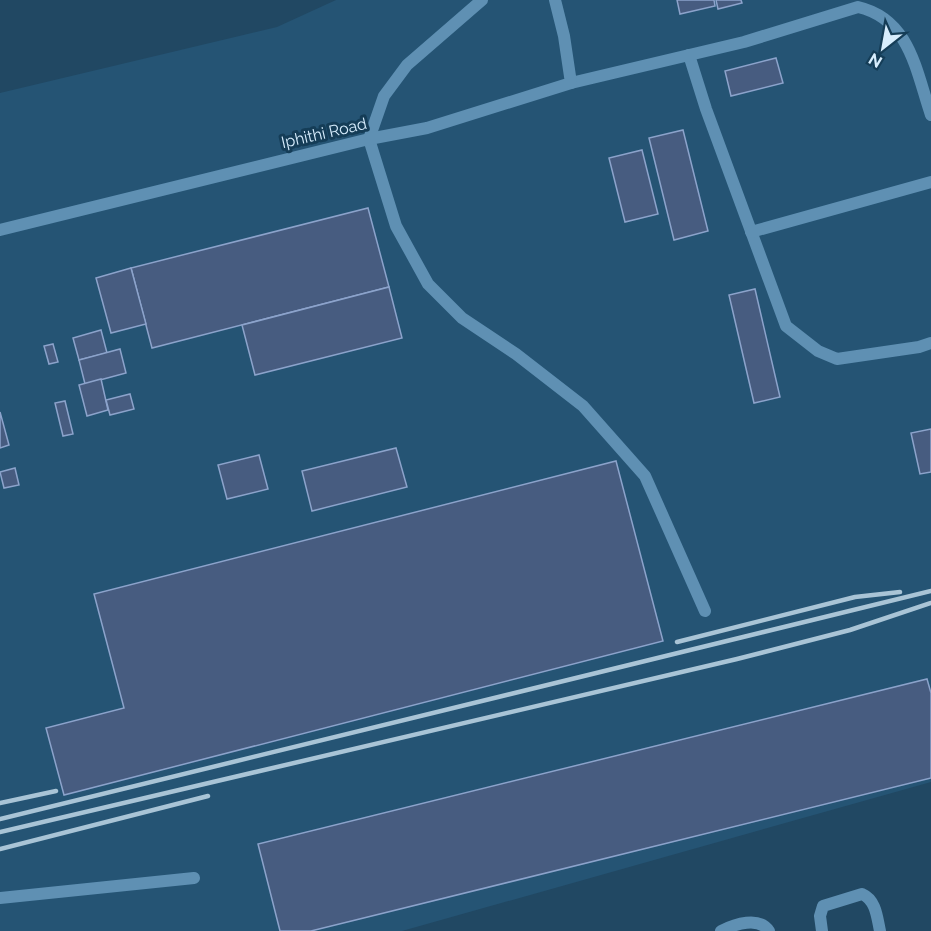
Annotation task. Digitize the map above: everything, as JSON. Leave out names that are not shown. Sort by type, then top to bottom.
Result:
[{"type":"lane","points":[[482,0],[407,65],[384,96],[369,139],[396,226],[428,284],[462,318],[516,354],[583,406],[616,440],[645,476],[705,611]]},
{"type":"lane","points":[[555,0],[564,36],[571,83]]},
{"type":"lane","name":"Iphithi Road","points":[[0,230],[369,139],[427,128],[571,83],[744,42],[858,7],[871,10],[906,40],[931,115]]},
{"type":"lane","points":[[689,55],[786,326],[818,351],[837,359],[919,347],[931,343]]},
{"type":"lane","points":[[751,232],[931,182]]},
{"type":"lane","points":[[0,898],[194,878]]},
{"type":"lane","points":[[822,931],[820,916],[823,906],[862,894],[871,899],[874,905],[880,931]]},
{"type":"lane","points":[[721,931],[754,922],[764,925],[769,931]]},
{"type":"shaded area","points":[[336,0],[931,0],[931,782],[402,931],[0,931],[0,93],[277,27]]},
{"type":"building","points":[[677,0],[714,0],[715,6],[680,14]]},
{"type":"building","points":[[716,0],[741,0],[742,3],[718,9]]},
{"type":"building","points":[[776,58],[783,83],[731,96],[725,71]]},
{"type":"building","points":[[683,130],[708,231],[674,240],[649,138]]},
{"type":"building","points":[[642,150],[658,214],[625,222],[609,158]]},
{"type":"building","points":[[368,208],[389,287],[152,348],[131,268]]},
{"type":"building","points":[[131,268],[146,324],[111,333],[96,278]]},
{"type":"building","points":[[389,287],[402,338],[255,375],[242,325]]},
{"type":"building","points":[[755,289],[780,397],[754,403],[729,295]]},
{"type":"building","points":[[101,330],[107,353],[79,360],[73,338]]},
{"type":"building","points":[[53,344],[58,362],[49,364],[44,346]]},
{"type":"building","points":[[120,349],[126,373],[85,384],[79,360]]},
{"type":"building","points":[[101,379],[108,410],[87,416],[79,385]]},
{"type":"building","points":[[130,394],[134,409],[110,415],[106,400]]},
{"type":"building","points":[[65,401],[73,434],[63,436],[55,403]]},
{"type":"building","points":[[0,412],[9,445],[0,448]]},
{"type":"building","points":[[931,429],[931,472],[920,474],[911,433]]},
{"type":"building","points":[[396,448],[407,487],[312,511],[302,471]]},
{"type":"building","points":[[259,455],[268,489],[227,499],[218,465]]},
{"type":"building","points":[[616,461],[663,641],[64,795],[46,728],[124,708],[94,594]]},
{"type":"building","points":[[15,468],[19,485],[4,488],[0,472]]},
{"type":"building","points":[[927,679],[931,693],[931,778],[311,931],[280,931],[258,844]]},
{"type":"railway","points":[[0,819],[931,591]]},
{"type":"railway","points":[[677,642],[855,597],[900,592]]},
{"type":"railway","points":[[0,832],[737,659],[850,630],[931,603]]},
{"type":"railway","points":[[0,803],[56,791]]},
{"type":"railway","points":[[0,849],[208,796]]}]
